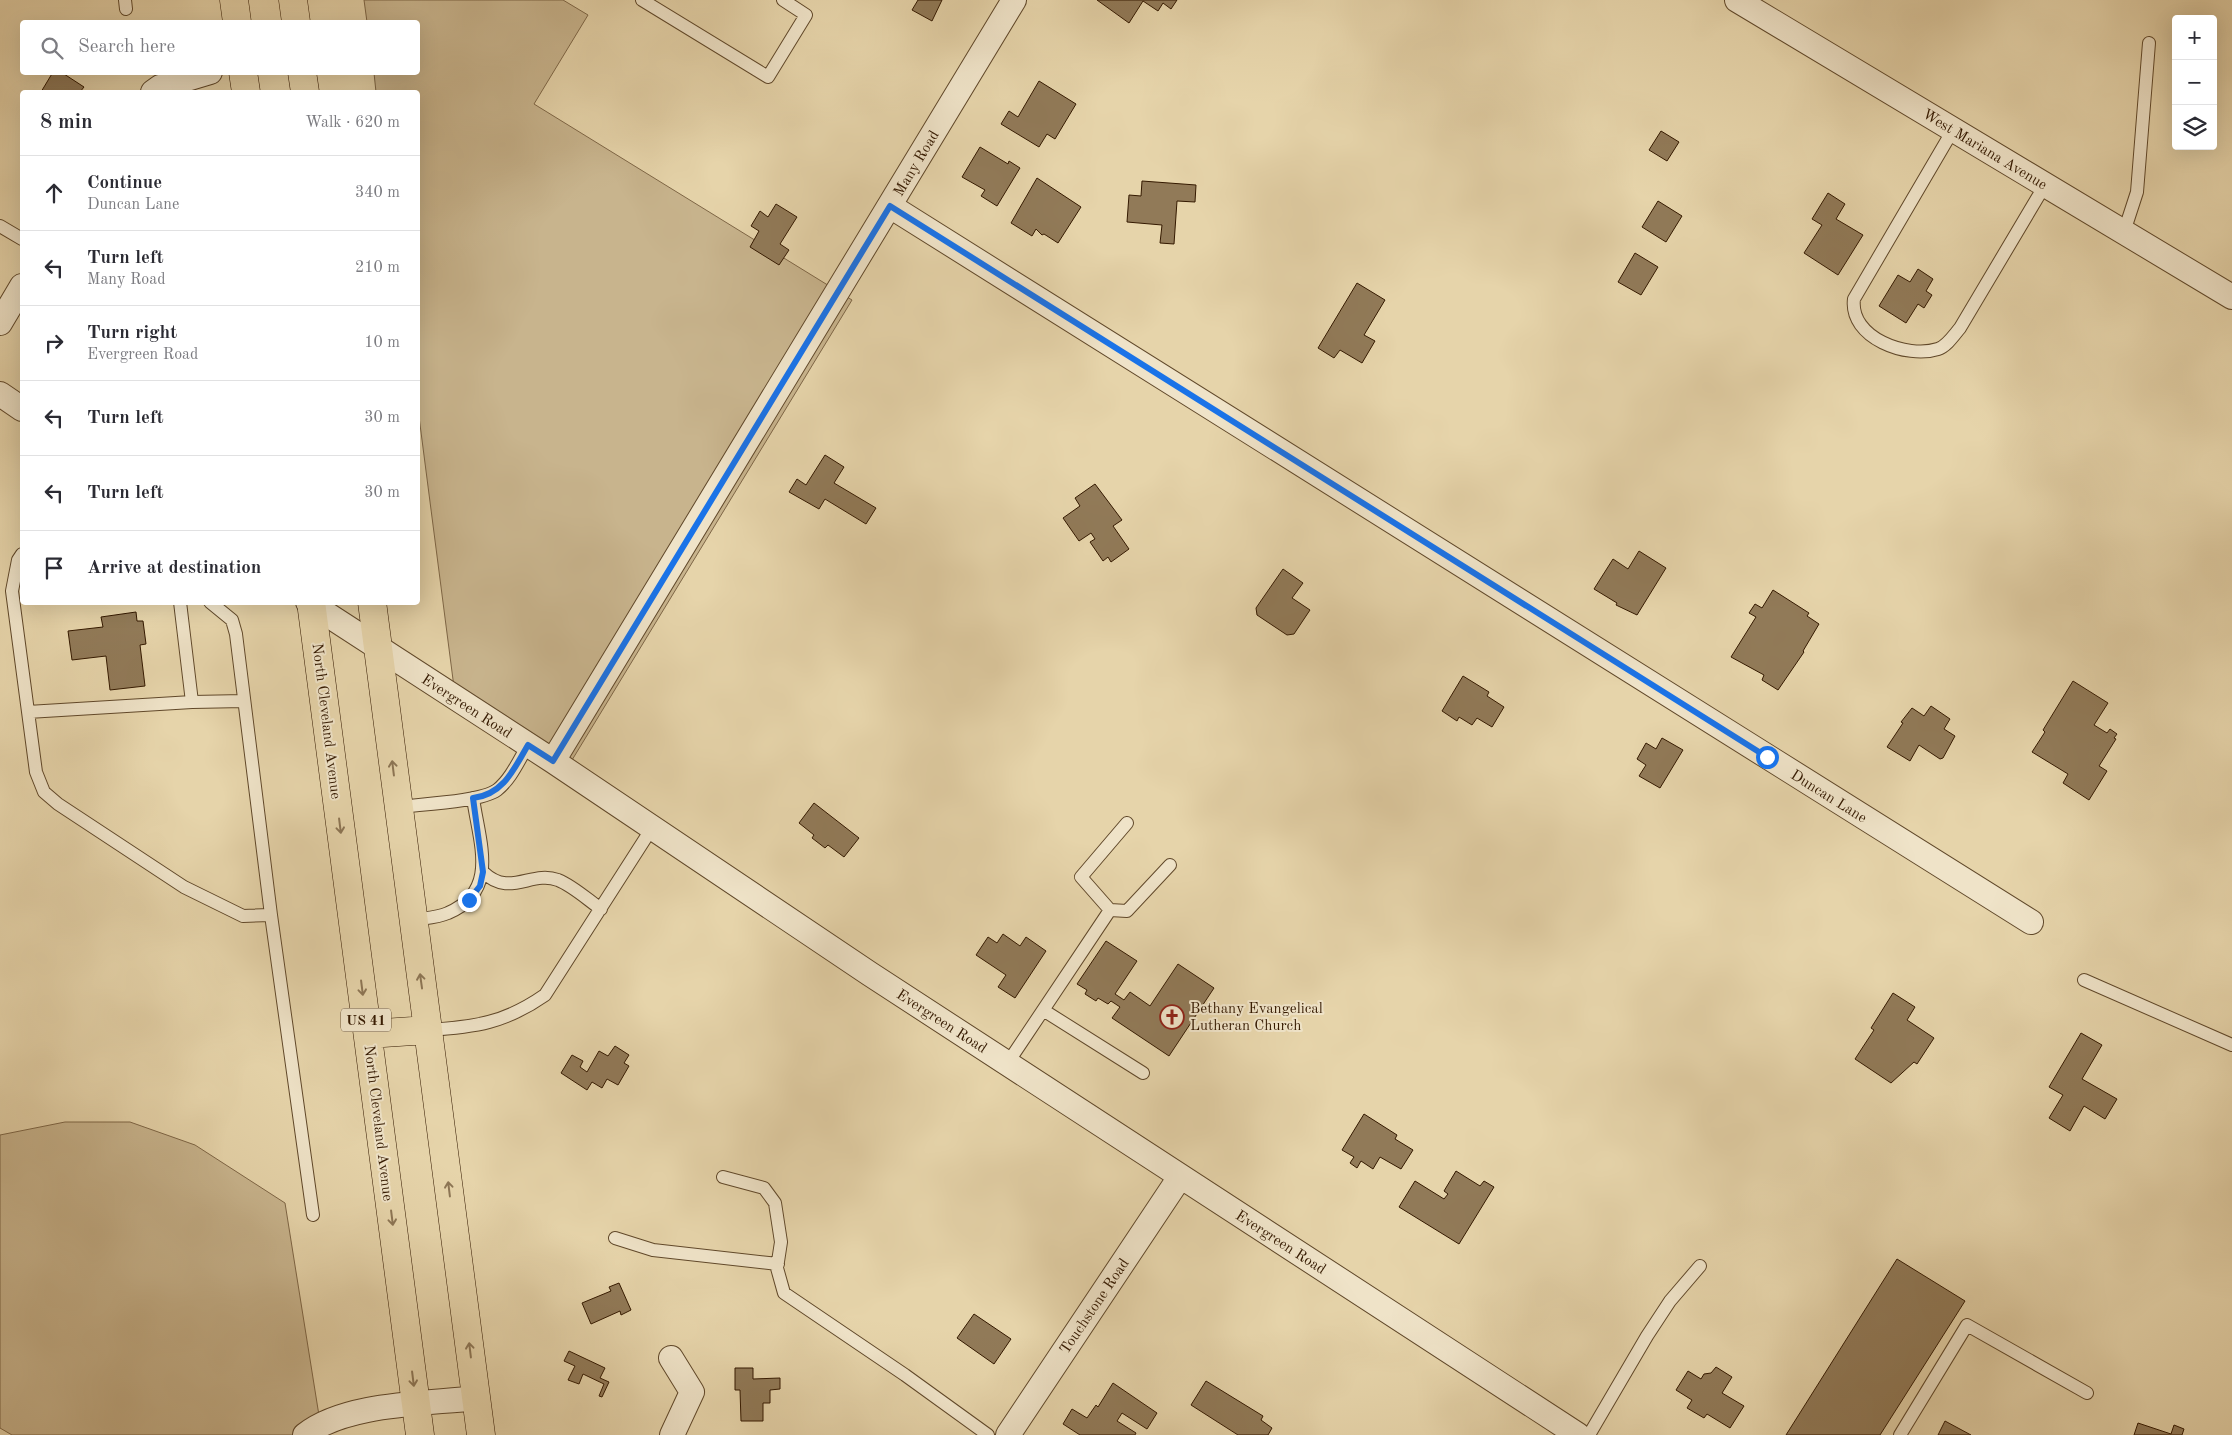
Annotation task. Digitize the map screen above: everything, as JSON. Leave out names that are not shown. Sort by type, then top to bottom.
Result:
[{"type":"main road","points":[[234,0],[237,20]]},
{"type":"main road","points":[[293,0],[296,20]]},
{"type":"main road","points":[[243,75],[246,90]]},
{"type":"main road","points":[[302,75],[305,90]]},
{"type":"main road","name":"North Cleveland Avenue","points":[[310,605],[420,1435]]},
{"type":"main road","points":[[372,605],[480,1435]]},
{"type":"main road","points":[[368,1034],[428,1030]]},
{"type":"street","name":"Many Road","points":[[553,761],[1014,0]]},
{"type":"street","name":"West Mariana Avenue","points":[[1737,0],[2232,298]]},
{"type":"street","points":[[156,90],[200,75]]},
{"type":"street","name":"Duncan Lane","points":[[890,206],[2031,922]]},
{"type":"street","points":[[0,323],[20,289]]},
{"type":"street","points":[[0,394],[20,408]]},
{"type":"street","name":"Evergreen Road","points":[[313,605],[553,761],[1007,1064],[1578,1435]]},
{"type":"street","name":"Touchstone Road","points":[[1008,1435],[1180,1177]]},
{"type":"street","points":[[671,1358],[692,1392],[672,1435]]},
{"type":"street","points":[[305,1435],[314,1428],[336,1417],[359,1411],[476,1398]]},
{"type":"lane","points":[[642,0],[768,77],[806,15],[783,0]]},
{"type":"lane","points":[[2124,232],[2137,192],[2149,43]]},
{"type":"lane","points":[[1953,130],[1854,299],[1853,310],[1859,320],[1871,335],[1891,347],[1926,352],[1945,345],[1960,328],[2045,185]]},
{"type":"lane","points":[[0,226],[20,238]]},
{"type":"lane","points":[[20,557],[12,592],[36,772],[44,792],[80,819],[184,888],[242,916],[271,915]]},
{"type":"lane","points":[[180,605],[192,702]]},
{"type":"lane","points":[[214,605],[232,620],[313,1215]]},
{"type":"lane","points":[[28,712],[244,700]]},
{"type":"lane","points":[[398,807],[482,797],[497,790],[509,777],[528,745]]},
{"type":"lane","points":[[413,920],[447,914],[469,900],[480,886],[483,872],[473,798]]},
{"type":"lane","points":[[1127,823],[1082,877],[1110,910],[1127,911],[1170,864]]},
{"type":"lane","points":[[428,1030],[476,1027],[503,1020],[525,1009],[545,995],[652,828]]},
{"type":"lane","points":[[483,872],[499,884],[549,879],[558,880],[601,909]]},
{"type":"lane","points":[[1007,1064],[1110,910]]},
{"type":"lane","points":[[2084,980],[2232,1045]]},
{"type":"lane","points":[[1043,1010],[1143,1073]]},
{"type":"lane","points":[[723,1177],[764,1188],[775,1203],[781,1242],[778,1264],[784,1294],[905,1375],[988,1435]]},
{"type":"lane","points":[[615,1238],[653,1250],[778,1264]]},
{"type":"lane","points":[[1589,1435],[1647,1336],[1670,1301],[1700,1266]]},
{"type":"lane","points":[[1900,1435],[1967,1325],[2087,1393]]},
{"type":"shaded area","points":[[364,0],[563,0],[588,15],[534,104],[852,300],[569,765],[455,695],[420,424],[420,90],[376,90],[374,75],[420,75],[420,20],[367,20]]},
{"type":"shaded area","points":[[65,1122],[130,1122],[195,1145],[285,1203],[321,1428],[311,1435],[12,1435],[0,1428],[0,1135]]},
{"type":"building","points":[[918,0],[942,0],[932,21],[912,10]]},
{"type":"building","points":[[1097,0],[1177,0],[1171,9],[1163,3],[1158,11],[1143,1],[1129,23]]},
{"type":"building","points":[[51,75],[66,75],[84,87],[82,90],[42,90]]},
{"type":"building","points":[[1039,81],[1076,104],[1055,139],[1047,134],[1039,147],[1001,124],[1009,111],[1018,117]]},
{"type":"building","points":[[1661,131],[1679,142],[1667,161],[1649,150]]},
{"type":"building","points":[[980,147],[1008,164],[1009,161],[1020,168],[997,206],[981,196],[985,190],[962,177]]},
{"type":"building","points":[[1037,178],[1081,207],[1058,243],[1044,234],[1042,235],[1036,229],[1032,236],[1011,223]]},
{"type":"building","points":[[1142,181],[1196,185],[1195,202],[1177,201],[1174,244],[1160,243],[1162,225],[1127,222],[1129,195],[1141,196]]},
{"type":"building","points":[[1828,193],[1845,204],[1836,219],[1863,235],[1838,275],[1804,253],[1822,225],[1812,219]]},
{"type":"building","points":[[1658,201],[1682,216],[1666,242],[1642,227]]},
{"type":"building","points":[[776,204],[797,217],[780,244],[789,250],[779,265],[750,247],[759,231],[751,226],[760,211],[768,217]]},
{"type":"building","points":[[1635,253],[1658,267],[1641,295],[1618,282]]},
{"type":"building","points":[[1918,269],[1933,279],[1926,291],[1932,295],[1924,308],[1918,304],[1906,323],[1879,306],[1898,275],[1910,282]]},
{"type":"building","points":[[1357,283],[1385,300],[1364,335],[1375,341],[1362,363],[1340,350],[1334,358],[1318,348]]},
{"type":"building","points":[[825,455],[844,467],[834,483],[876,508],[866,524],[825,499],[819,509],[789,492],[797,479],[806,485]]},
{"type":"building","points":[[1095,484],[1122,520],[1113,526],[1129,549],[1111,562],[1108,557],[1103,561],[1090,542],[1095,539],[1091,533],[1079,541],[1063,518],[1080,506],[1075,498]]},
{"type":"building","points":[[1639,551],[1666,568],[1637,615],[1616,605],[1617,603],[1594,589],[1613,559],[1628,569]]},
{"type":"building","points":[[1283,569],[1303,583],[1292,598],[1310,610],[1294,634],[1287,635],[1257,615],[1256,608]]},
{"type":"building","points":[[1773,590],[1809,613],[1807,616],[1819,624],[1804,652],[1778,690],[1762,680],[1764,675],[1731,657],[1756,617],[1749,613],[1755,604],[1762,608]]},
{"type":"building","points":[[136,612],[137,621],[143,621],[146,644],[140,645],[145,686],[110,690],[106,656],[72,660],[68,631],[103,627],[101,617]]},
{"type":"building","points":[[1463,676],[1489,692],[1487,696],[1504,707],[1492,727],[1477,718],[1472,725],[1459,717],[1457,721],[1442,711]]},
{"type":"building","points":[[2073,681],[2108,703],[2094,725],[2107,733],[2110,729],[2117,734],[2114,738],[2116,739],[2099,766],[2107,771],[2089,800],[2063,783],[2068,774],[2032,752]]},
{"type":"building","points":[[1931,706],[1950,719],[1944,729],[1955,736],[1943,758],[1940,759],[1919,745],[1910,761],[1887,747],[1903,723],[1901,722],[1912,708],[1924,716]]},
{"type":"building","points":[[1662,738],[1683,750],[1660,788],[1639,776],[1646,765],[1637,759],[1646,743],[1656,749]]},
{"type":"building","points":[[814,803],[859,838],[844,857],[828,845],[825,848],[812,838],[814,835],[799,823]]},
{"type":"building","points":[[1003,934],[1020,946],[1026,937],[1046,951],[1015,998],[998,987],[1006,975],[976,955],[988,937],[997,943]]},
{"type":"building","points":[[1106,941],[1137,961],[1115,994],[1124,1000],[1130,992],[1150,1006],[1178,964],[1214,988],[1169,1056],[1112,1018],[1120,1007],[1111,1001],[1108,1004],[1098,998],[1096,1001],[1085,994],[1087,990],[1077,984]]},
{"type":"building","points":[[1893,993],[1915,1007],[1907,1020],[1934,1038],[1917,1064],[1914,1062],[1891,1083],[1855,1059],[1874,1030],[1871,1028]]},
{"type":"building","points":[[2081,1033],[2102,1045],[2082,1079],[2117,1099],[2105,1119],[2084,1106],[2070,1131],[2049,1118],[2063,1095],[2049,1087]]},
{"type":"building","points":[[615,1046],[629,1055],[624,1063],[629,1066],[618,1085],[607,1079],[602,1088],[592,1082],[587,1090],[561,1073],[572,1055],[583,1061],[580,1067],[587,1072],[599,1051],[608,1056]]},
{"type":"building","points":[[1364,1114],[1397,1135],[1395,1139],[1413,1150],[1401,1169],[1380,1157],[1373,1169],[1361,1161],[1357,1168],[1350,1163],[1354,1157],[1342,1150]]},
{"type":"building","points":[[1456,1171],[1480,1186],[1484,1181],[1494,1187],[1459,1244],[1399,1207],[1415,1181],[1444,1199],[1448,1194],[1444,1191]]},
{"type":"building","points":[[1897,1259],[1965,1301],[1880,1435],[1786,1435]]},
{"type":"building","points":[[619,1283],[631,1310],[621,1315],[620,1311],[591,1324],[582,1303],[611,1291],[609,1287]]},
{"type":"building","points":[[974,1314],[1011,1339],[994,1364],[957,1338]]},
{"type":"building","points":[[569,1351],[605,1368],[600,1378],[609,1382],[602,1397],[599,1396],[604,1384],[583,1374],[579,1384],[568,1380],[575,1366],[564,1361]]},
{"type":"building","points":[[1716,1367],[1732,1377],[1722,1393],[1744,1406],[1730,1428],[1707,1414],[1704,1418],[1687,1408],[1692,1400],[1676,1390],[1688,1371],[1701,1379],[1704,1374],[1711,1373]]},
{"type":"building","points":[[735,1368],[753,1368],[753,1379],[780,1378],[780,1389],[770,1390],[770,1403],[763,1403],[763,1421],[741,1421],[740,1390],[735,1390]]},
{"type":"building","points":[[1206,1381],[1263,1416],[1261,1420],[1272,1428],[1268,1435],[1238,1435],[1191,1405]]},
{"type":"building","points":[[1113,1383],[1157,1413],[1147,1429],[1122,1413],[1117,1421],[1136,1433],[1135,1435],[1080,1435],[1063,1424],[1072,1409],[1087,1418],[1096,1405],[1098,1407]]},
{"type":"building","points":[[1945,1421],[1971,1435],[1938,1435]]},
{"type":"building","points":[[2138,1423],[2171,1434],[2174,1425],[2184,1429],[2182,1435],[2134,1435]]},
{"type":"place","name":"Bethany Evangelical Lutheran Church","points":[[1172,1017]]},
{"type":"route","points":[[469,900],[480,886],[483,872],[473,798],[482,797],[497,790],[509,777],[528,745],[553,761],[890,206],[1767,757]]}]
